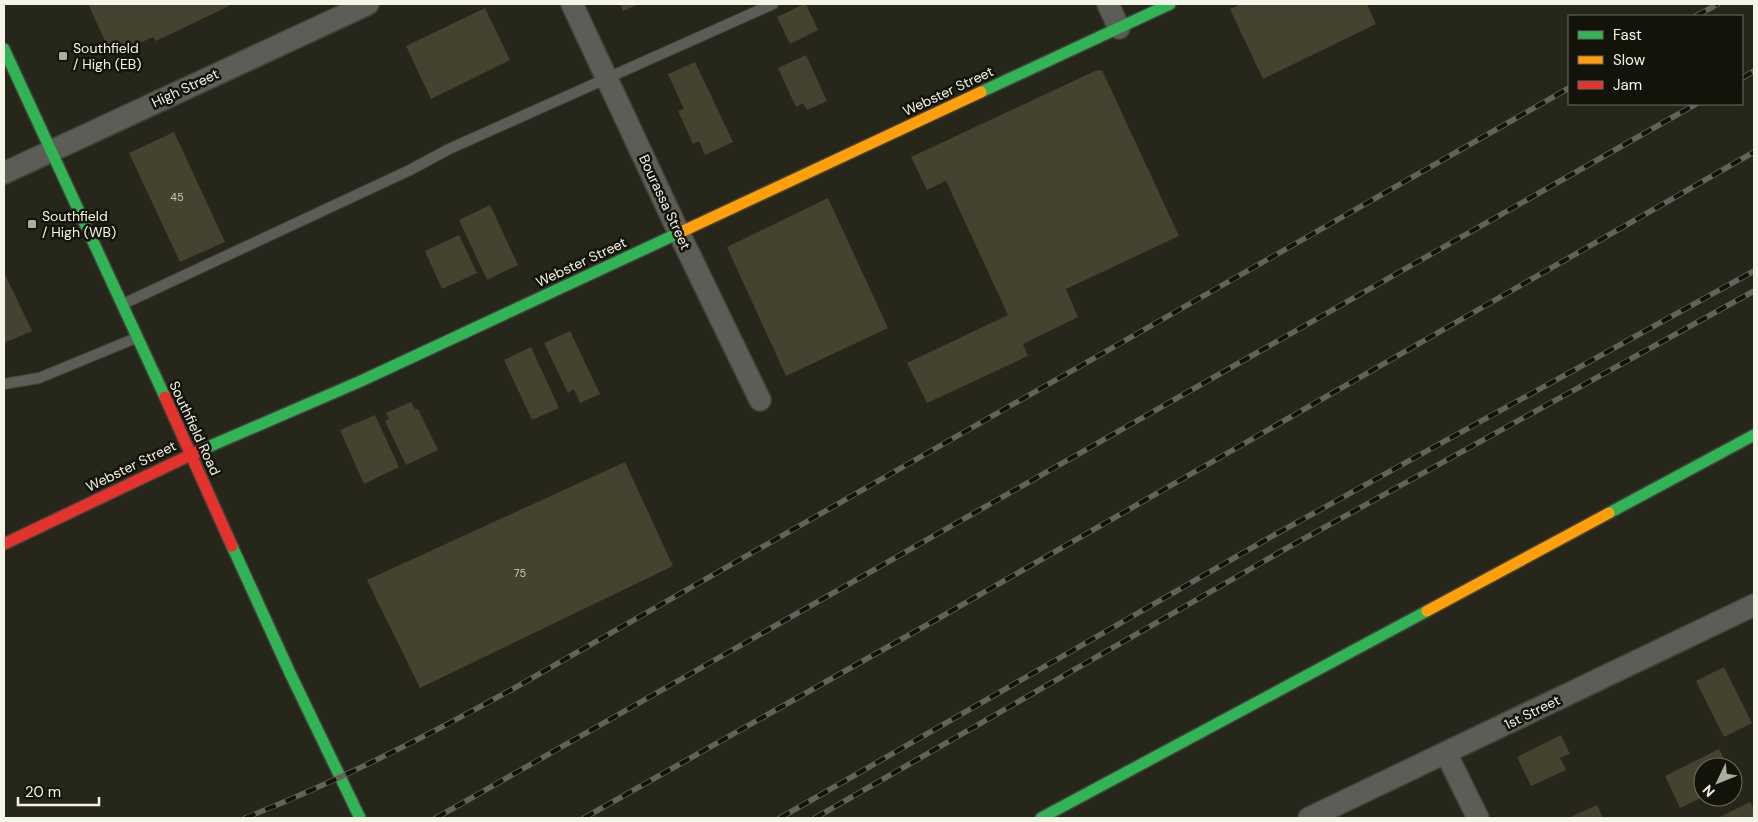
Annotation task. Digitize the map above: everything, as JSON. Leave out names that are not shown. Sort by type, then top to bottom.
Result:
[{"type":"street","name":"High Street","points":[[4,173],[344,9],[368,4]]},
{"type":"street","name":"Bourassa Street","points":[[572,4],[679,233],[760,400]]},
{"type":"street","points":[[1108,4],[1119,28]]},
{"type":"street","name":"Webster Street","points":[[6,540],[190,454],[360,381],[1170,4]]},
{"type":"street","name":"Southfield Road","points":[[4,49],[50,151],[75,200],[290,673],[360,818]]},
{"type":"street","points":[[1041,818],[1754,435]]},
{"type":"street","name":"1st Street","points":[[1309,818],[1754,605]]},
{"type":"street","points":[[1446,753],[1478,818]]},
{"type":"lane","points":[[122,304],[410,170],[449,149],[773,4]]},
{"type":"lane","points":[[4,384],[39,378],[137,338]]},
{"type":"building","points":[[88,4],[228,4],[229,6],[156,41],[153,37],[112,56]]},
{"type":"building","points":[[620,4],[639,4],[623,11]]},
{"type":"building","points":[[806,4],[818,30],[790,44],[777,17]]},
{"type":"building","points":[[1241,4],[1367,4],[1376,24],[1263,79],[1230,9]]},
{"type":"building","points":[[485,8],[510,60],[431,99],[406,46]]},
{"type":"building","points":[[806,55],[827,101],[807,110],[803,103],[796,107],[778,68]]},
{"type":"building","points":[[695,62],[733,142],[705,155],[699,141],[693,144],[678,111],[684,109],[668,74]]},
{"type":"building","points":[[1102,70],[1179,236],[1066,289],[1078,317],[1023,344],[1028,356],[927,403],[907,363],[1008,315],[946,181],[927,190],[911,157],[1095,71]]},
{"type":"building","points":[[174,132],[225,242],[180,262],[129,153]]},
{"type":"building","points":[[828,198],[888,328],[786,376],[727,247]]},
{"type":"building","points":[[490,205],[518,265],[487,280],[459,220]]},
{"type":"building","points":[[459,235],[477,273],[442,289],[425,251]]},
{"type":"building","points":[[4,272],[32,331],[4,343]]},
{"type":"building","points":[[570,331],[600,394],[580,403],[574,389],[568,393],[544,343]]},
{"type":"building","points":[[531,347],[559,408],[532,420],[504,360]]},
{"type":"building","points":[[411,402],[415,409],[418,409],[438,450],[406,465],[385,421],[389,419],[386,413]]},
{"type":"building","points":[[375,415],[399,467],[364,484],[340,430]]},
{"type":"building","points":[[625,462],[673,566],[420,688],[367,580]]},
{"type":"building","points":[[1724,667],[1752,723],[1724,737],[1696,681]]},
{"type":"building","points":[[1561,735],[1570,754],[1560,758],[1566,770],[1531,786],[1517,757]]},
{"type":"building","points":[[1719,749],[1723,757],[1703,757]]},
{"type":"building","points":[[1693,762],[1693,802],[1680,808],[1665,776]]},
{"type":"building","points":[[1750,802],[1754,809],[1754,818],[1718,818],[1743,807]]},
{"type":"building","points":[[1597,805],[1603,818],[1568,818]]},
{"type":"railway","points":[[1698,15],[1718,4]]},
{"type":"railway","points":[[1743,77],[1754,71]]},
{"type":"railway","points":[[245,818],[313,790],[379,759],[509,691],[1568,89]]},
{"type":"railway","points":[[436,818],[1694,105]]},
{"type":"railway","points":[[584,818],[932,622],[1754,152]]},
{"type":"railway","points":[[780,818],[1276,534],[1754,271]]},
{"type":"railway","points":[[815,818],[1287,548],[1754,291]]},
{"type":"traffic: fast","points":[[981,92],[1170,4]]},
{"type":"traffic: fast","points":[[4,49],[165,397]]},
{"type":"traffic: fast","points":[[201,450],[361,381],[681,232]]},
{"type":"traffic: fast","points":[[1609,513],[1754,435]]},
{"type":"traffic: fast","points":[[232,546],[290,673],[360,818]]},
{"type":"traffic: fast","points":[[1041,818],[1427,611]]},
{"type":"traffic: slow","points":[[681,232],[981,92]]},
{"type":"traffic: slow","points":[[1427,611],[1609,513]]},
{"type":"traffic: jam","points":[[165,397],[232,546]]},
{"type":"traffic: jam","points":[[4,544],[201,450]]},
{"type":"place","name":"Southfield / High (EB)","points":[[63,56]]},
{"type":"place","name":"Southfield / High (WB)","points":[[32,224]]}]
